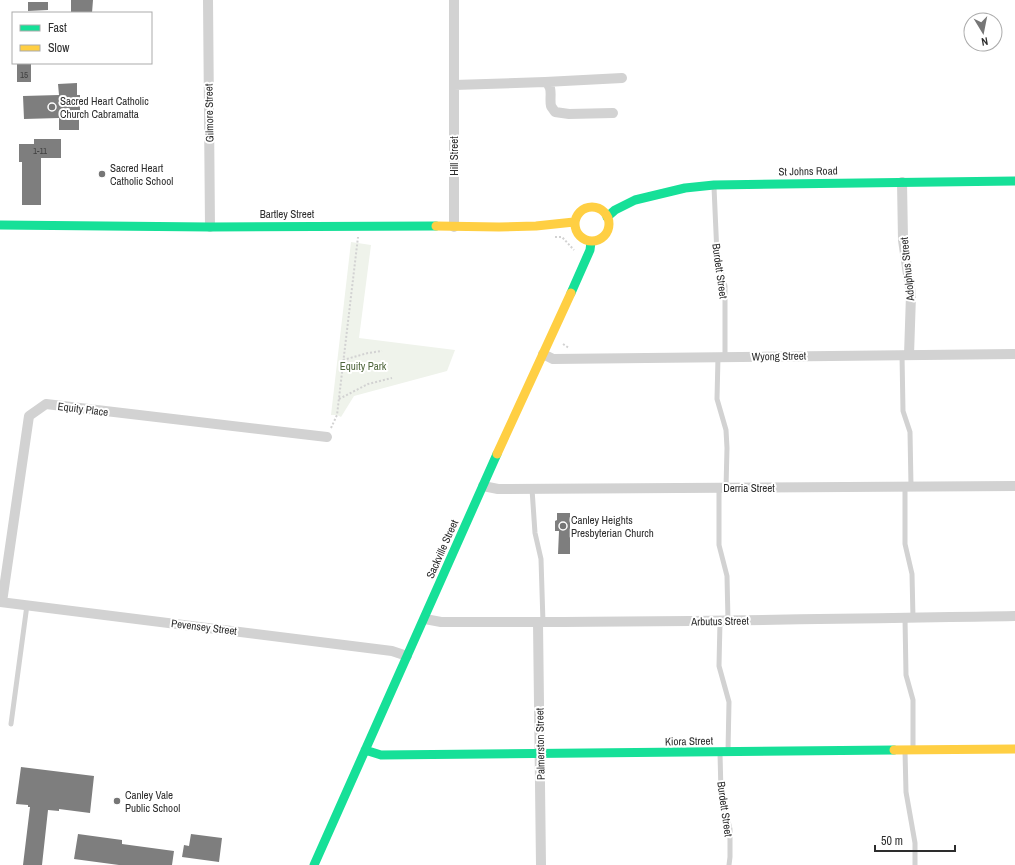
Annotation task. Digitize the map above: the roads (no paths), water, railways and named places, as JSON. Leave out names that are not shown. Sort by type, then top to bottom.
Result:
[{"type":"main road","name":"St Johns Road","points":[[607,217],[615,210],[635,200],[685,188],[714,185],[1015,181]]},
{"type":"main road","points":[[589,207],[595,207],[604,213],[609,223],[606,234],[597,241],[591,242],[580,238],[574,228],[574,222],[579,212],[589,207]]},
{"type":"main road","name":"Bartley Street","points":[[0,225],[499,227],[574,222]]},
{"type":"main road","name":"Sackville Street","points":[[314,865],[583,266],[590,250],[591,242]]},
{"type":"main road","name":"Kiora Street","points":[[365,750],[381,756],[1015,749]]},
{"type":"street","name":"Gilmore Street","points":[[208,0],[210,226]]},
{"type":"street","name":"Hill Street","points":[[454,0],[454,227]]},
{"type":"street","points":[[454,85],[622,78]]},
{"type":"street","points":[[545,82],[548,84],[550,89],[551,107],[555,112],[569,114],[614,113]]},
{"type":"street","name":"Adolphus Street","points":[[902,182],[903,240],[911,295],[905,355]]},
{"type":"street","name":"Wyong Street","points":[[543,354],[553,358],[1015,354]]},
{"type":"street","name":"Equity Place","points":[[1,602],[29,416],[46,404],[327,437]]},
{"type":"street","name":"Derria Street","points":[[483,486],[495,489],[1015,486]]},
{"type":"street","name":"Pevensey Street","points":[[1,602],[392,651],[407,656]]},
{"type":"street","name":"Arbutus Street","points":[[425,619],[441,622],[541,623],[1015,616]]},
{"type":"street","name":"Palmerston Street","points":[[541,623],[541,865]]},
{"type":"lane","name":"Burdett Street","points":[[714,185],[717,255],[725,286],[722,357],[717,399],[726,430],[727,448],[722,488],[719,545],[727,576],[719,666],[729,702],[721,793],[730,829],[729,865]]},
{"type":"lane","name":"Adolphus Street","points":[[905,355],[903,411],[910,432],[905,544],[912,574],[906,675],[913,700],[906,792],[915,843],[915,865]]},
{"type":"lane","name":"Palmerston Street","points":[[532,489],[535,533],[541,559],[541,623]]},
{"type":"lane","points":[[11,724],[27,605]]},
{"type":"place","name":"Sacred Heart Catholic Church Cabramatta","points":[[52,107]]},
{"type":"place","name":"Sacred Heart Catholic School","points":[[102,174]]},
{"type":"place","name":"Canley Heights Presbyterian Church","points":[[563,526]]},
{"type":"place","name":"Canley Vale Public School","points":[[117,801]]},
{"type":"park label","name":"Equity Park","points":[[363,366]]}]
